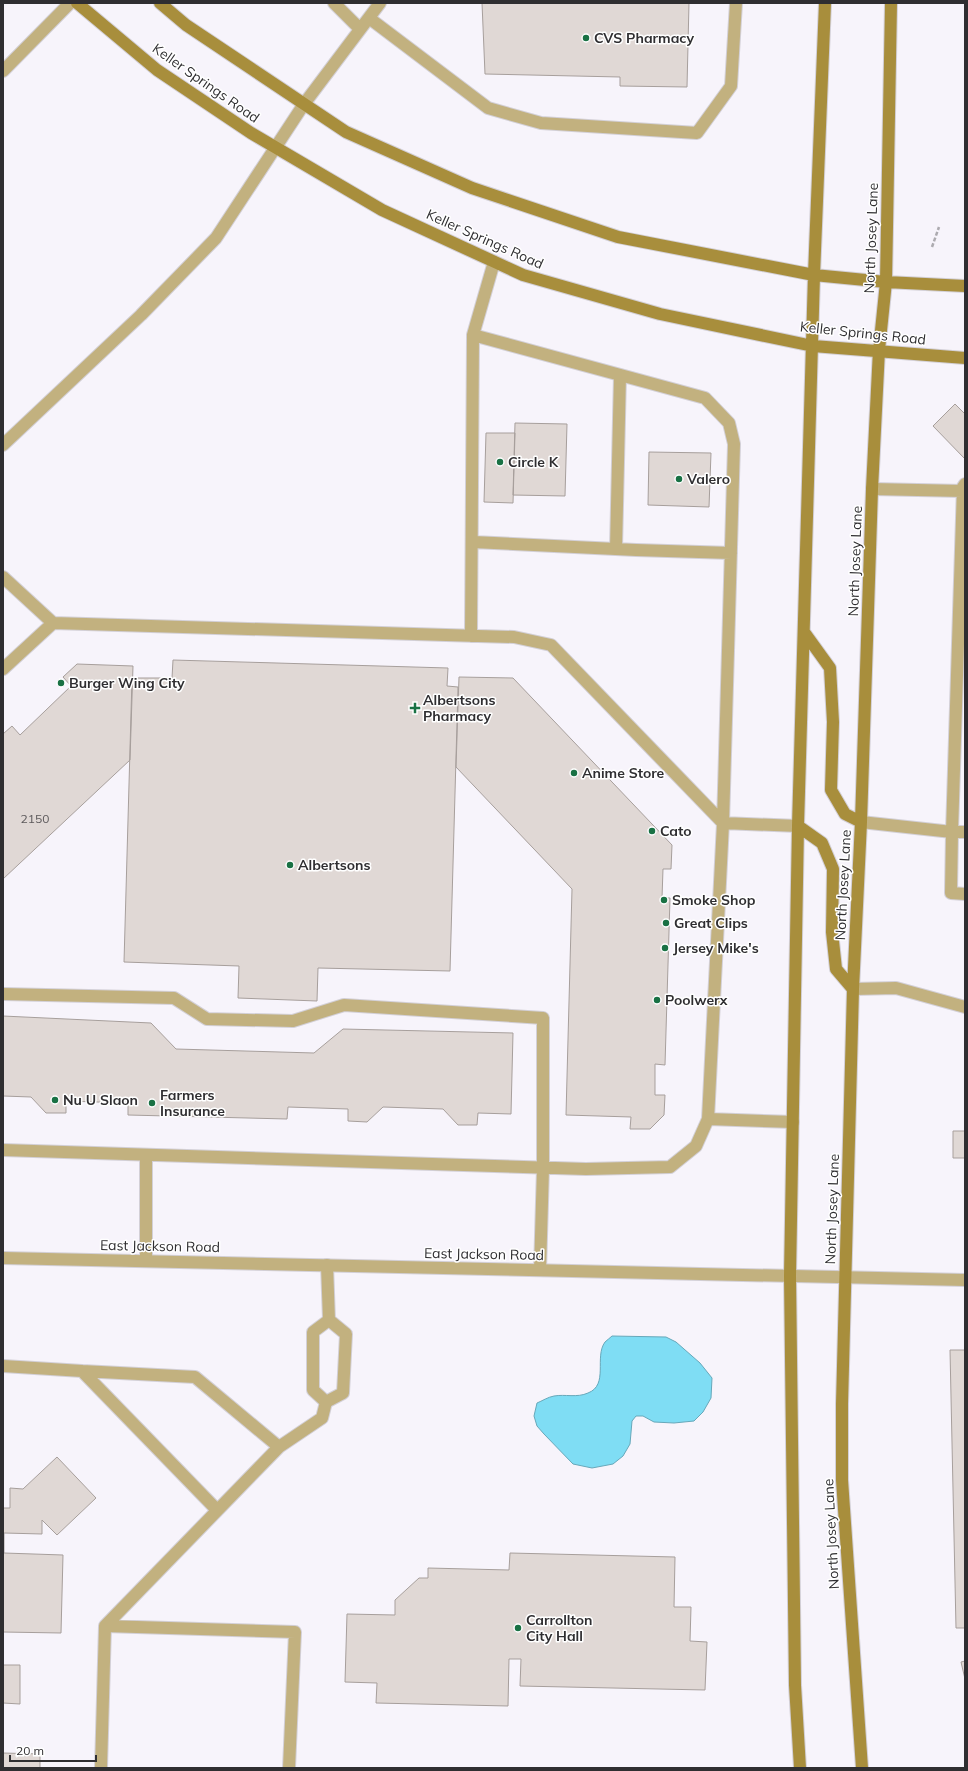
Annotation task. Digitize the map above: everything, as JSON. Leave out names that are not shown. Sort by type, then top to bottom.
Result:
[{"type":"main road","name":"Keller Springs Road","points":[[76,3],[157,70],[251,133],[382,210],[523,275],[660,314],[813,346],[879,350],[965,358]]},
{"type":"main road","points":[[160,3],[186,25],[346,132],[472,188],[618,237],[814,275],[886,282],[965,286]]},
{"type":"main road","points":[[800,1768],[795,1685],[790,1276],[798,826],[814,275],[825,3]]},
{"type":"main road","name":"North Josey Lane","points":[[862,1768],[842,1480],[845,1278],[853,989],[861,822],[872,489],[879,350],[886,282],[891,3]]},
{"type":"main road","points":[[804,632],[830,668],[833,722],[831,790],[845,814],[861,822]]},
{"type":"main road","points":[[798,826],[822,843],[834,869],[832,932],[836,969],[853,989]]},
{"type":"street","points":[[3,71],[70,3]]},
{"type":"street","points":[[334,3],[360,29]]},
{"type":"street","points":[[3,445],[141,315],[216,238],[304,104],[380,3]]},
{"type":"street","points":[[369,18],[488,108],[541,123],[697,133],[731,86],[736,3]]},
{"type":"street","points":[[471,636],[473,542],[473,335],[494,262]]},
{"type":"street","points":[[3,1150],[586,1169],[670,1167],[696,1146],[708,1118],[722,823],[734,444],[729,423],[705,398],[473,335]]},
{"type":"street","points":[[616,549],[620,375]]},
{"type":"street","points":[[872,489],[964,487],[962,622],[952,832],[951,893],[965,894]]},
{"type":"street","points":[[473,542],[731,553]]},
{"type":"street","points":[[3,577],[52,624],[514,637],[551,645],[722,823],[798,826]]},
{"type":"street","points":[[3,668],[52,624]]},
{"type":"street","points":[[861,822],[952,832],[965,832]]},
{"type":"street","points":[[853,989],[896,988],[965,1006]]},
{"type":"street","points":[[3,994],[174,998],[207,1020],[293,1020],[344,1005],[543,1018],[543,1168],[540,1270]]},
{"type":"street","points":[[708,1118],[793,1122]]},
{"type":"street","points":[[146,1155],[146,1261]]},
{"type":"street","name":"East Jackson Road","points":[[3,1258],[965,1280]]},
{"type":"street","points":[[101,1768],[105,1626],[279,1447],[322,1418],[326,1402],[343,1393],[346,1334],[330,1320],[327,1265]]},
{"type":"street","points":[[326,1402],[313,1390],[313,1332],[330,1320]]},
{"type":"street","points":[[3,1366],[195,1378],[279,1447]]},
{"type":"street","points":[[82,1371],[217,1510]]},
{"type":"street","points":[[105,1626],[295,1632],[290,1768]]},
{"type":"path","points":[[932,247],[939,227]]},
{"type":"water","points":[[612,1336],[666,1337],[676,1342],[700,1363],[712,1378],[711,1398],[703,1412],[694,1421],[674,1423],[654,1422],[643,1416],[636,1416],[632,1421],[630,1444],[623,1456],[613,1464],[592,1468],[573,1464],[537,1426],[534,1416],[537,1403],[552,1397],[580,1395],[588,1393],[594,1389],[598,1384],[600,1377],[602,1348],[605,1342]]},
{"type":"building","name":"CVS Pharmacy","points":[[482,3],[689,3],[687,87],[620,86],[620,77],[485,74]]},
{"type":"building","points":[[955,404],[965,414],[965,459],[933,426]]},
{"type":"building","name":"Circle K","points":[[515,423],[567,424],[565,496],[513,495]]},
{"type":"building","name":"Circle K","points":[[486,433],[515,433],[513,503],[484,502]]},
{"type":"building","name":"Valero","points":[[649,452],[711,453],[709,507],[648,505]]},
{"type":"building","name":"Albertsons","points":[[173,660],[448,668],[447,686],[458,687],[450,971],[318,968],[317,1001],[238,998],[239,966],[124,962],[132,678],[172,678]]},
{"type":"building","points":[[77,664],[133,666],[130,760],[3,879],[3,734],[12,726],[20,735],[71,686],[63,677]]},
{"type":"building","points":[[459,677],[513,678],[672,845],[671,869],[663,869],[662,898],[670,898],[665,1065],[655,1064],[655,1095],[665,1095],[664,1115],[650,1129],[630,1129],[631,1117],[566,1115],[572,889],[456,767]]},
{"type":"building","points":[[3,1016],[151,1023],[176,1049],[314,1053],[343,1029],[513,1033],[511,1114],[478,1113],[477,1125],[458,1125],[443,1109],[383,1107],[367,1122],[348,1121],[348,1109],[288,1107],[287,1119],[128,1115],[128,1103],[66,1101],[66,1113],[46,1113],[31,1097],[3,1096]]},
{"type":"building","points":[[953,1131],[965,1131],[965,1158],[953,1158]]},
{"type":"building","points":[[950,1350],[965,1350],[965,1628],[956,1628]]},
{"type":"building","points":[[57,1457],[96,1498],[57,1535],[42,1520],[42,1534],[4,1533],[4,1553],[63,1555],[61,1633],[3,1632],[3,1508],[10,1508],[10,1488],[23,1489]]},
{"type":"building","name":"Carrollton City Hall","points":[[510,1553],[675,1557],[674,1607],[691,1607],[690,1641],[707,1642],[705,1690],[520,1686],[521,1659],[509,1659],[508,1706],[376,1703],[377,1683],[345,1682],[347,1614],[395,1615],[395,1600],[419,1578],[428,1578],[428,1568],[509,1570]]},
{"type":"building","points":[[965,1661],[965,1679],[961,1662]]},
{"type":"building","points":[[3,1665],[20,1665],[20,1704],[3,1703]]},
{"type":"building","points":[[3,1753],[40,1754],[40,1768],[3,1768]]},
{"type":"place","name":"CVS Pharmacy","points":[[586,38]]},
{"type":"place","name":"Circle K","points":[[500,462]]},
{"type":"place","name":"Valero","points":[[679,479]]},
{"type":"place","name":"Burger Wing City","points":[[61,683]]},
{"type":"place","name":"Albertsons Pharmacy","points":[[415,708]]},
{"type":"place","name":"Anime Store","points":[[574,773]]},
{"type":"place","name":"Cato","points":[[652,831]]},
{"type":"place","name":"Albertsons","points":[[290,865]]},
{"type":"place","name":"Smoke Shop","points":[[664,900]]},
{"type":"place","name":"Great Clips","points":[[666,923]]},
{"type":"place","name":"Jersey Mike's","points":[[665,948]]},
{"type":"place","name":"Poolwerx","points":[[657,1000]]},
{"type":"place","name":"Nu U Slaon","points":[[55,1100]]},
{"type":"place","name":"Farmers Insurance","points":[[152,1103]]},
{"type":"place","name":"Carrollton City Hall","points":[[518,1628]]}]
